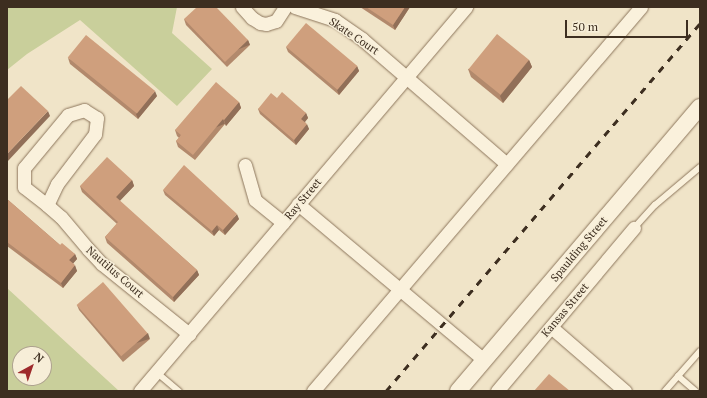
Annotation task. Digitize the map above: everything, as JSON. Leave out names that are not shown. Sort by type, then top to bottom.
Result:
[{"type":"street","points":[[242,7],[252,18],[266,24],[276,21],[285,7]]},
{"type":"street","name":"Skate Court","points":[[296,7],[335,20],[362,38],[506,164]]},
{"type":"street","name":"Ray Street","points":[[140,391],[466,7]]},
{"type":"street","points":[[313,391],[641,7]]},
{"type":"street","name":"Spaulding Street","points":[[458,391],[700,107]]},
{"type":"street","name":"Nautilus Court","points":[[47,205],[57,184],[95,134],[97,118],[84,110],[68,115],[24,168],[24,187],[61,217],[88,250],[102,264],[189,334]]},
{"type":"street","points":[[245,165],[255,200],[283,223]]},
{"type":"street","points":[[298,204],[484,360]]},
{"type":"street","name":"Kansas Street","points":[[497,391],[634,228]]},
{"type":"street","points":[[551,327],[625,391]]},
{"type":"lane","points":[[634,228],[655,205],[700,167]]},
{"type":"lane","points":[[664,391],[700,351]]},
{"type":"lane","points":[[156,372],[179,391]]},
{"type":"lane","points":[[678,376],[695,391]]},
{"type":"green space","points":[[7,7],[177,7],[172,33],[212,69],[177,106],[80,20],[27,54],[7,70]]},
{"type":"green space","points":[[7,288],[119,391],[7,391]]},
{"type":"building","points":[[197,7],[216,7],[248,40],[225,62],[184,19]]},
{"type":"building","points":[[366,7],[405,7],[393,25]]},
{"type":"building","points":[[306,23],[357,66],[337,90],[286,47]]},
{"type":"building","points":[[497,34],[529,60],[501,95],[469,69]]},
{"type":"building","points":[[86,35],[155,91],[137,114],[68,58]]},
{"type":"building","points":[[216,82],[239,102],[193,155],[176,141],[181,135],[175,130]]},
{"type":"building","points":[[21,86],[48,111],[7,154],[7,100]]},
{"type":"building","points":[[282,92],[306,113],[301,119],[307,124],[294,140],[258,109],[271,93],[277,98]]},
{"type":"building","points":[[107,157],[132,180],[116,197],[197,270],[173,297],[105,237],[118,222],[80,186]]},
{"type":"building","points":[[184,165],[237,214],[223,230],[217,225],[212,231],[163,190]]},
{"type":"building","points":[[7,199],[60,245],[62,243],[75,254],[69,260],[75,265],[61,283],[7,242]]},
{"type":"building","points":[[103,282],[148,333],[121,356],[77,305]]},
{"type":"building","points":[[549,374],[570,391],[534,391]]},
{"type":"railway","points":[[386,391],[700,24]]}]
